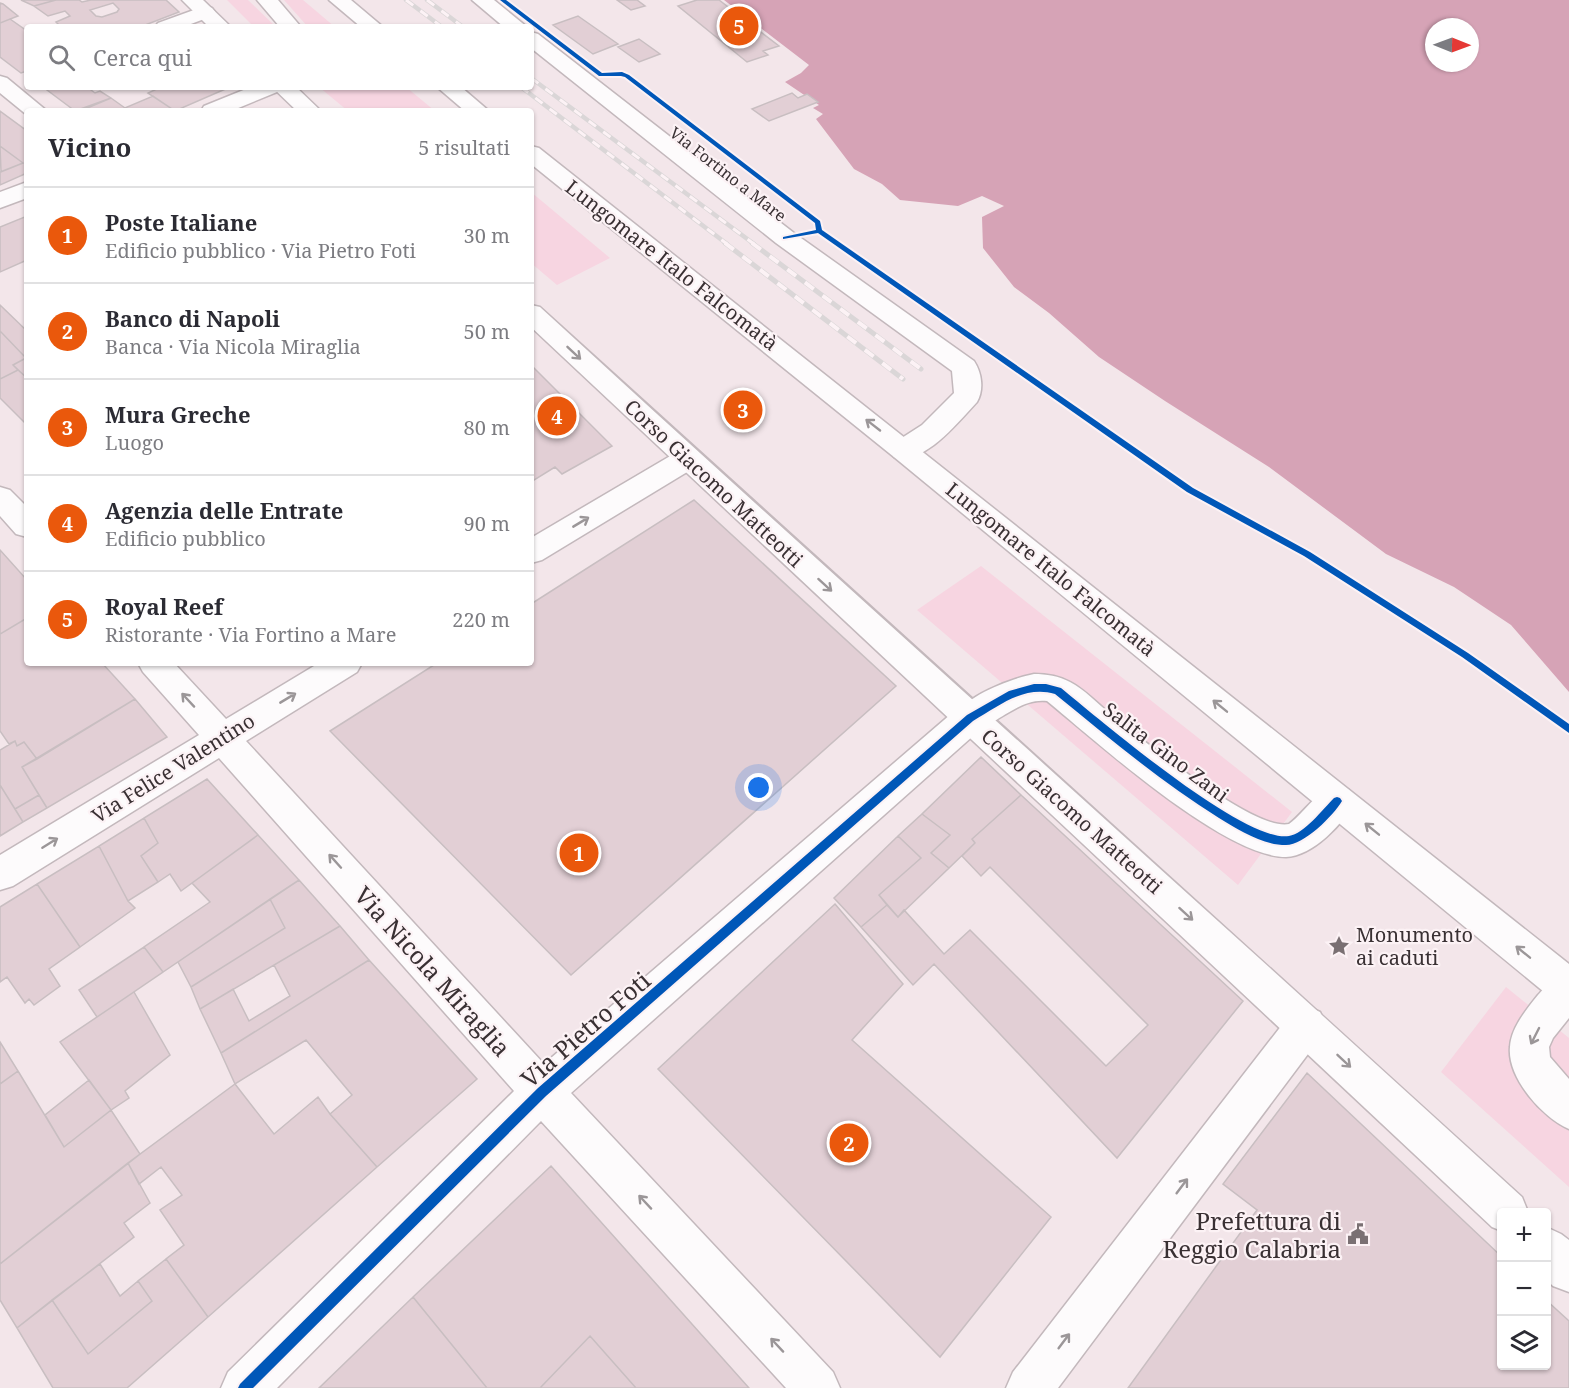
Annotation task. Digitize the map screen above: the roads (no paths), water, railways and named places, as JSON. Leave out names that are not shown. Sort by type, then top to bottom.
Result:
[{"type":"street","points":[[267,0],[288,24]]},
{"type":"street","points":[[339,0],[369,24]]},
{"type":"street","points":[[482,0],[513,24]]},
{"type":"street","points":[[170,24],[199,6],[218,24]]},
{"type":"street","name":"Via Fortino a Mare","points":[[534,40],[759,218],[965,367],[968,381],[967,396],[932,432],[904,450]]},
{"type":"street","points":[[2,86],[24,80]]},
{"type":"street","points":[[2,86],[32,108]]},
{"type":"street","points":[[219,108],[262,90]]},
{"type":"street","points":[[286,90],[307,108]]},
{"type":"street","points":[[452,90],[474,108]]},
{"type":"street","name":"Lungomare Italo Falcomatà","points":[[534,155],[904,450],[1569,988]]},
{"type":"street","points":[[0,201],[24,190]]},
{"type":"street","name":"Corso Giacomo Matteotti","points":[[534,316],[1503,1208]]},
{"type":"street","points":[[534,550],[687,459]]},
{"type":"street","points":[[8,501],[24,522]]},
{"type":"street","name":"Via Nicola Miraglia","points":[[157,666],[542,1092],[817,1388]]},
{"type":"street","name":"Via Felice Valentino","points":[[0,874],[341,666]]},
{"type":"street","name":"Salita Gino Zani","points":[[970,718],[1022,688],[1035,686],[1058,691],[1218,815],[1260,837],[1277,842],[1290,841],[1302,835],[1337,801]]},
{"type":"street","name":"Via Pietro Foti","points":[[244,1388],[542,1092],[970,718]]},
{"type":"street","points":[[1569,988],[1532,1037],[1530,1051],[1538,1074],[1569,1108]]},
{"type":"street","points":[[1029,1388],[1305,1025]]},
{"type":"street","points":[[1551,1254],[1569,1270]]},
{"type":"railway","points":[[406,0],[438,24]]},
{"type":"railway","points":[[427,0],[459,24]]},
{"type":"railway","points":[[534,80],[754,244]]},
{"type":"railway","points":[[525,90],[727,244]]},
{"type":"railway","points":[[725,243],[903,379]]},
{"type":"railway","points":[[752,243],[921,369]]},
{"type":"place","name":"Royal Reef","points":[[739,26]]},
{"type":"place","name":"Mura Greche","points":[[743,410]]},
{"type":"place","name":"Agenzia delle Entrate","points":[[557,416]]},
{"type":"place","name":"Poste Italiane","points":[[579,853]]},
{"type":"place","name":"Monumento ai caduti","points":[[1339,946]]},
{"type":"place","name":"Banco di Napoli","points":[[849,1143]]},
{"type":"place","name":"Prefettura di Reggio Calabria","points":[[1358,1234]]}]
